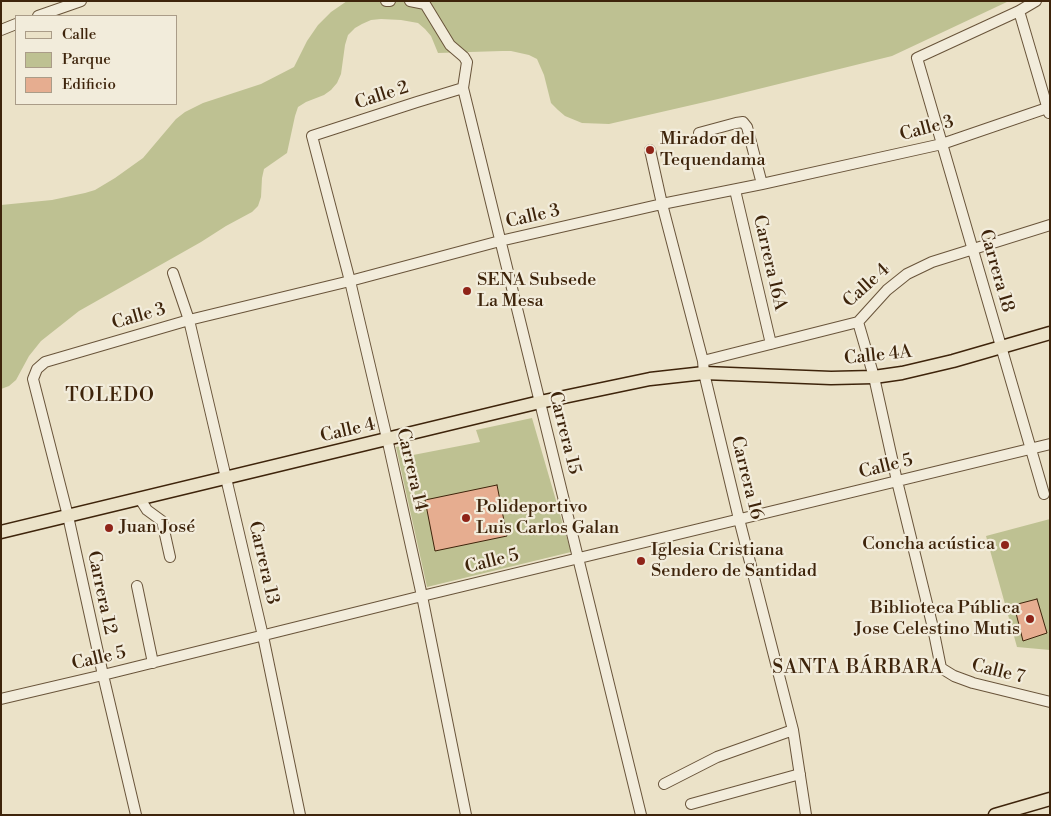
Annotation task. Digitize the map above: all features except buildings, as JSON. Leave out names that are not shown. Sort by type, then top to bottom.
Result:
[{"type":"main road","name":"Calle 4A","points":[[704,367],[831,378],[874,377],[902,373],[944,363],[1050,333]]},
{"type":"main road","name":"Calle 4","points":[[1,532],[540,402],[704,367]]},
{"type":"main road","points":[[995,815],[1050,799]]},
{"type":"street","points":[[41,15],[81,1]]},
{"type":"street","points":[[410,1],[424,4],[450,46],[464,57],[467,62],[463,88]]},
{"type":"street","points":[[1036,1],[1019,11],[1049,110]]},
{"type":"street","name":"Carrera 18","points":[[1019,11],[917,58],[1044,494]]},
{"type":"street","points":[[1,30],[15,24]]},
{"type":"street","name":"Calle 2","points":[[312,136],[463,88]]},
{"type":"street","name":"Carrera 15","points":[[463,88],[641,815]]},
{"type":"street","name":"Calle 3","points":[[33,379],[37,369],[45,362],[189,320],[350,281],[500,241],[942,144],[1049,110]]},
{"type":"street","points":[[699,133],[743,122],[747,127],[762,184]]},
{"type":"street","name":"Carrera 14","points":[[312,136],[350,281],[387,439],[422,596],[466,815]]},
{"type":"street","name":"Carrera 16","points":[[650,150],[704,367],[739,519],[793,730],[806,815]]},
{"type":"street","name":"Carrera 16A","points":[[735,190],[771,344]]},
{"type":"street","name":"Calle 4","points":[[704,367],[771,344],[858,322],[887,290],[907,274],[932,262],[1050,225]]},
{"type":"street","name":"Carrera 13","points":[[173,273],[189,320],[263,636],[300,815]]},
{"type":"street","points":[[858,322],[874,377],[897,481]]},
{"type":"street","name":"Carrera 12","points":[[33,379],[68,516],[136,815]]},
{"type":"street","name":"Calle 5","points":[[1,699],[103,676],[422,596],[1050,444]]},
{"type":"street","name":"Calle 7","points":[[897,481],[941,668],[973,684],[1050,702]]},
{"type":"street","points":[[140,498],[147,510],[162,520],[170,557]]},
{"type":"street","points":[[137,586],[153,663]]},
{"type":"street","points":[[664,784],[717,757],[793,730]]},
{"type":"street","points":[[691,804],[800,774]]},
{"type":"green space","points":[[347,1],[1009,1],[892,56],[609,124],[582,123],[565,116],[558,110],[551,103],[544,75],[537,59],[529,55],[511,51],[438,53],[431,36],[418,23],[401,20],[371,20],[355,28],[348,35],[341,74],[337,83],[324,95],[298,107],[287,153],[264,169],[261,197],[258,206],[252,212],[79,311],[41,341],[29,356],[16,380],[9,386],[1,389],[1,205],[52,200],[95,190],[143,158],[176,119],[185,112],[203,103],[261,84],[294,67],[307,41],[318,25],[331,12]]},
{"type":"green space","points":[[532,418],[571,552],[427,587],[396,447],[405,445],[408,456],[480,442],[476,430]]},
{"type":"green space","points":[[1050,519],[1050,650],[1017,647],[986,536]]},
{"type":"place","name":"Mirador del Tequendama","points":[[650,150]]},
{"type":"place","name":"SENA Subsede La Mesa","points":[[467,291]]},
{"type":"place","name":"Polideportivo Luis Carlos Galan","points":[[466,518]]},
{"type":"place","name":"Juan José","points":[[109,528]]},
{"type":"place","name":"Concha acústica","points":[[1005,545]]},
{"type":"place","name":"Iglesia Cristiana Sendero de Santidad","points":[[641,561]]},
{"type":"place","name":"Biblioteca Pública Jose Celestino Mutis","points":[[1030,619]]},
{"type":"district","name":"TOLEDO","points":[[110,396]]},
{"type":"district","name":"SANTA BÁRBARA","points":[[858,668]]}]
